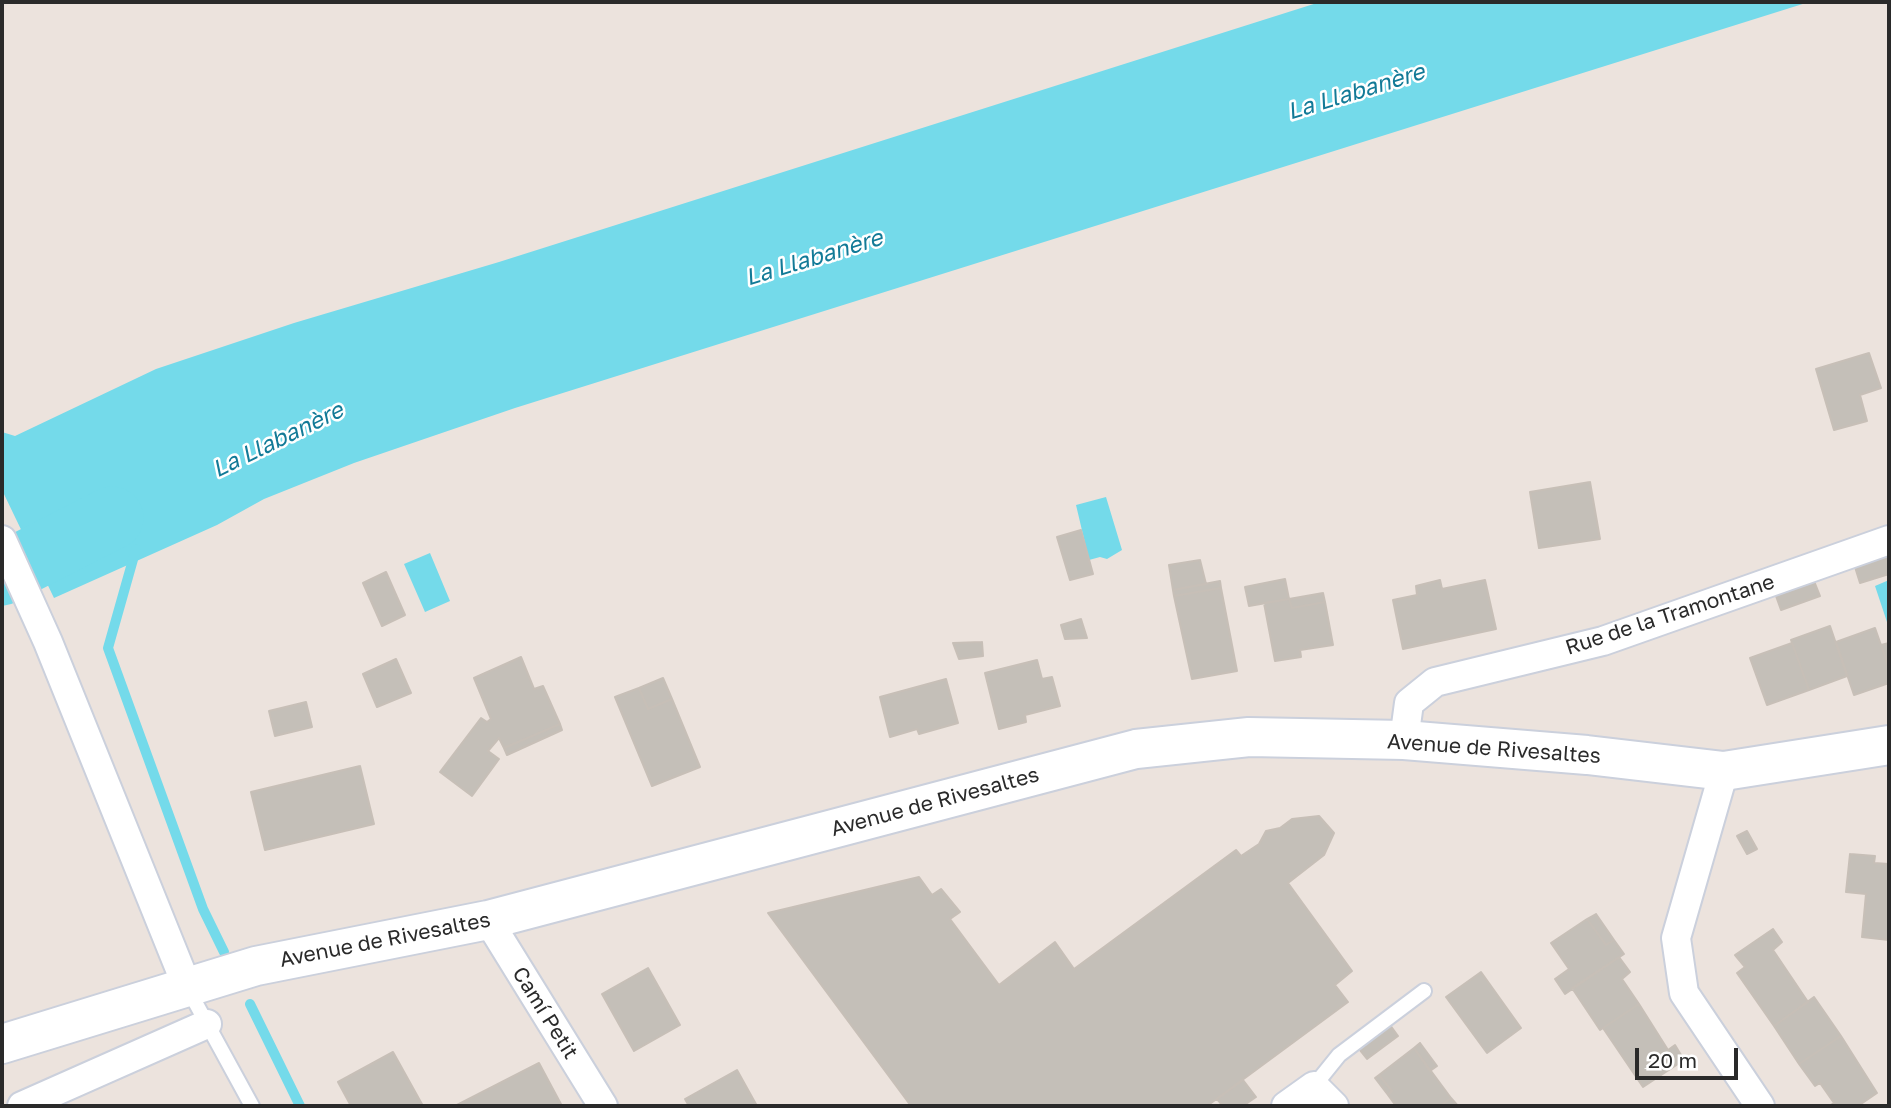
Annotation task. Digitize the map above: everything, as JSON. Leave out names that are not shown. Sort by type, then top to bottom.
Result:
[{"type":"main road","name":"Avenue de Rivesaltes","points":[[2,1044],[256,966],[488,920],[1136,749],[1248,737],[1404,740],[1587,755],[1724,771],[1889,745]]},
{"type":"street","points":[[2,540],[48,642],[188,989]]},
{"type":"street","name":"Rue de la Tramontane","points":[[1404,740],[1409,703],[1435,682],[1603,641],[1889,540]]},
{"type":"street","points":[[1724,771],[1676,938],[1684,993],[1760,1106]]},
{"type":"street","name":"Camí Petit","points":[[488,920],[603,1106]]},
{"type":"street","points":[[22,1106],[207,1024]]},
{"type":"street","points":[[1286,1106],[1314,1086],[1335,1106]]},
{"type":"lane","points":[[188,989],[251,1106]]},
{"type":"lane","points":[[1314,1086],[1339,1055],[1424,991]]},
{"type":"water","points":[[1320,2],[1809,2],[515,408],[354,463],[264,499],[217,525],[54,598],[2,490],[2,432],[15,436],[156,369],[294,323],[499,262]]},
{"type":"water","points":[[1106,497],[1122,550],[1107,559],[1100,557],[1089,560],[1076,505]]},
{"type":"water","points":[[430,553],[450,601],[425,612],[404,564]]},
{"type":"water","points":[[1889,580],[1889,624],[1888,625],[1875,586]]},
{"type":"building","points":[[1869,353],[1881,388],[1860,395],[1867,421],[1834,430],[1816,369]]},
{"type":"building","points":[[1590,482],[1600,539],[1539,548],[1530,492]]},
{"type":"building","points":[[1081,530],[1093,574],[1070,580],[1057,537]]},
{"type":"building","points":[[1889,555],[1889,574],[1860,583],[1855,567]]},
{"type":"building","points":[[1200,560],[1206,584],[1173,590],[1169,565]]},
{"type":"building","points":[[386,572],[405,615],[382,626],[363,583]]},
{"type":"building","points":[[1285,579],[1289,599],[1249,606],[1245,587]]},
{"type":"building","points":[[1440,580],[1442,589],[1485,580],[1496,629],[1403,649],[1393,600],[1417,595],[1416,586]]},
{"type":"building","points":[[1220,581],[1221,588],[1174,596],[1173,590]]},
{"type":"building","points":[[1814,581],[1820,596],[1781,610],[1776,596]]},
{"type":"building","points":[[1221,588],[1237,671],[1192,679],[1174,596]]},
{"type":"building","points":[[1323,593],[1325,602],[1292,608],[1289,599]]},
{"type":"building","points":[[1289,599],[1292,608],[1325,602],[1333,645],[1300,650],[1301,657],[1275,661],[1264,603]]},
{"type":"building","points":[[1081,619],[1087,638],[1065,639],[1061,625]]},
{"type":"building","points":[[1830,626],[1847,676],[1809,690],[1791,640]]},
{"type":"building","points":[[1875,628],[1889,668],[1889,683],[1854,695],[1836,642]]},
{"type":"building","points":[[982,642],[983,656],[959,659],[953,643]]},
{"type":"building","points":[[1792,643],[1809,690],[1767,705],[1750,658]]},
{"type":"building","points":[[1889,643],[1889,668],[1881,645]]},
{"type":"building","points":[[521,657],[534,689],[543,686],[560,724],[504,748],[499,738],[488,751],[499,759],[472,796],[440,772],[481,718],[487,722],[491,719],[474,678]]},
{"type":"building","points":[[396,659],[411,693],[377,707],[363,674]]},
{"type":"building","points":[[1037,660],[1042,679],[1052,677],[1060,706],[1025,715],[1026,722],[999,729],[985,673]]},
{"type":"building","points":[[663,678],[672,699],[648,709],[639,688]]},
{"type":"building","points":[[946,679],[958,723],[919,734],[917,729],[890,737],[880,697]]},
{"type":"building","points":[[639,688],[648,709],[672,699],[700,767],[652,786],[615,697]]},
{"type":"building","points":[[306,702],[312,727],[275,736],[269,711]]},
{"type":"building","points":[[560,724],[562,730],[507,755],[504,748]]},
{"type":"building","points":[[360,766],[374,824],[265,850],[251,792]]},
{"type":"building","points":[[1319,816],[1334,833],[1324,855],[1288,883],[1352,971],[1335,985],[1348,1002],[1207,1106],[911,1106],[768,913],[919,877],[932,895],[941,889],[960,912],[950,919],[999,985],[1055,942],[1074,969],[1236,850],[1241,856],[1259,844],[1266,831],[1280,828],[1292,819]]},
{"type":"building","points":[[1747,831],[1757,849],[1747,854],[1737,836]]},
{"type":"building","points":[[1850,854],[1875,856],[1874,863],[1889,864],[1889,940],[1862,937],[1866,894],[1846,892]]},
{"type":"building","points":[[1596,914],[1614,940],[1606,945],[1587,919]]},
{"type":"building","points":[[1587,919],[1606,945],[1614,940],[1624,954],[1565,994],[1555,979],[1569,969],[1551,943]]},
{"type":"building","points":[[1773,929],[1782,942],[1773,950],[1808,1002],[1774,1026],[1737,973],[1745,967],[1735,955]]},
{"type":"building","points":[[1619,957],[1630,972],[1622,979],[1639,1004],[1600,1030],[1572,988]]},
{"type":"building","points":[[648,968],[680,1025],[634,1051],[602,994]]},
{"type":"building","points":[[1481,972],[1521,1028],[1487,1053],[1446,997]]},
{"type":"building","points":[[1814,997],[1841,1036],[1799,1064],[1774,1026]]},
{"type":"building","points":[[1639,1004],[1668,1050],[1675,1045],[1684,1060],[1643,1087],[1603,1028]]},
{"type":"building","points":[[1390,1025],[1398,1036],[1367,1059],[1359,1049]]},
{"type":"building","points":[[1841,1036],[1877,1093],[1858,1106],[1829,1106],[1834,1103],[1820,1083],[1815,1086],[1799,1064]]},
{"type":"building","points":[[1420,1043],[1437,1066],[1430,1071],[1414,1048]]},
{"type":"building","points":[[1414,1048],[1451,1098],[1440,1106],[1396,1106],[1388,1095],[1392,1091],[1379,1075]]},
{"type":"building","points":[[393,1052],[423,1106],[351,1106],[338,1082]]},
{"type":"building","points":[[539,1063],[562,1106],[455,1106]]},
{"type":"building","points":[[737,1070],[757,1106],[689,1106],[685,1099]]},
{"type":"building","points":[[1379,1075],[1392,1091],[1388,1095],[1375,1078]]},
{"type":"building","points":[[1243,1080],[1256,1097],[1243,1106],[1223,1106],[1217,1099]]},
{"type":"building","points":[[1451,1098],[1458,1106],[1440,1106]]},
{"type":"waterway","name":"La Llabanère","points":[[2,574],[112,518]]},
{"type":"waterway","points":[[136,549],[108,648],[203,909],[224,952]]},
{"type":"waterway","points":[[250,1004],[300,1106]]}]
